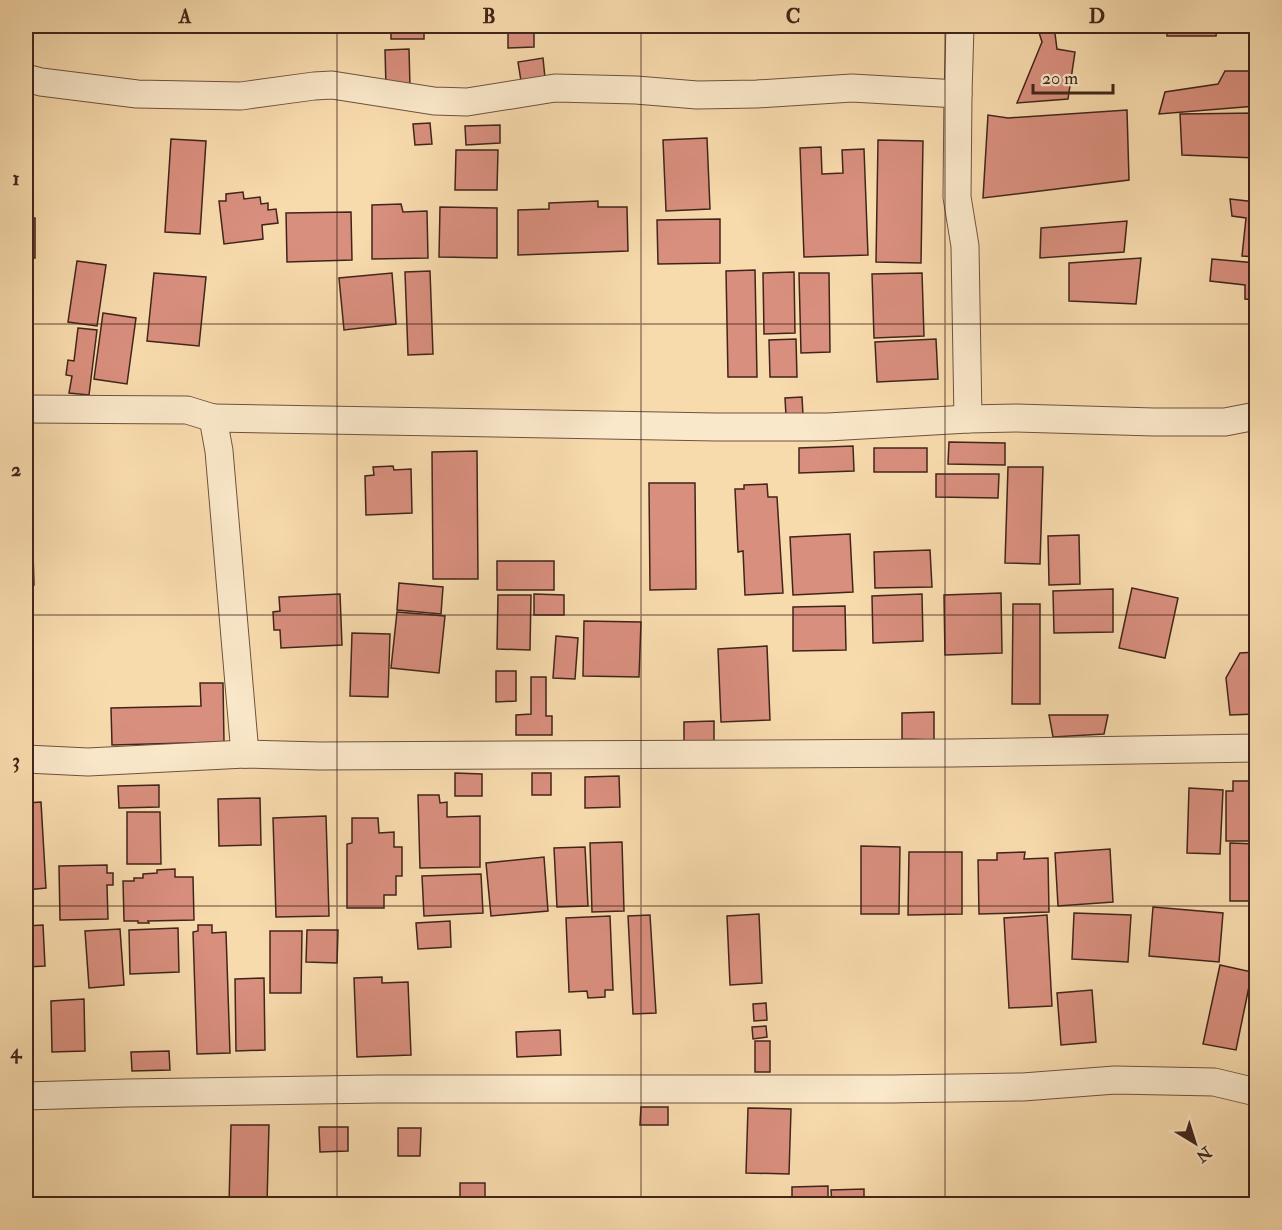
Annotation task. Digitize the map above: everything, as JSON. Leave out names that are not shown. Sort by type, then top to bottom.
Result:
[{"type":"street","points":[[960,26],[957,197],[965,246],[968,418]]},
{"type":"street","points":[[26,78],[41,82],[137,94],[241,96],[332,85],[434,101],[466,102],[555,88],[757,94],[852,88],[958,94]]},
{"type":"street","points":[[26,409],[187,410],[213,418],[716,427],[828,427],[968,418],[1225,422],[1257,416]]},
{"type":"street","points":[[213,418],[219,451],[245,754]]},
{"type":"street","points":[[26,759],[88,762],[245,754],[344,756],[918,753],[1257,748]]},
{"type":"street","points":[[26,1096],[379,1089],[893,1089],[1023,1087],[1115,1080],[1214,1082],[1257,1092]]},
{"type":"building","points":[[391,26],[424,26],[424,39],[391,39]]},
{"type":"building","points":[[508,26],[534,26],[534,47],[508,48]]},
{"type":"building","points":[[1037,26],[1054,26],[1057,49],[1075,52],[1068,99],[1017,103],[1042,42]]},
{"type":"building","points":[[1167,26],[1217,26],[1216,36],[1167,36]]},
{"type":"building","points":[[409,49],[410,87],[386,88],[385,50]]},
{"type":"building","points":[[543,58],[545,78],[521,81],[518,62]]},
{"type":"building","points":[[1225,71],[1256,71],[1256,106],[1159,114],[1165,92],[1218,84]]},
{"type":"building","points":[[1127,110],[1129,180],[983,198],[988,115],[1008,118]]},
{"type":"building","points":[[1256,113],[1256,158],[1182,155],[1180,114]]},
{"type":"building","points":[[26,119],[30,119],[32,141],[26,142]]},
{"type":"building","points":[[430,123],[432,144],[415,145],[413,124]]},
{"type":"building","points":[[500,125],[500,143],[466,145],[465,126]]},
{"type":"building","points":[[707,138],[710,209],[666,211],[663,140]]},
{"type":"building","points":[[171,139],[206,141],[200,234],[165,232]]},
{"type":"building","points":[[878,140],[923,141],[921,263],[876,262]]},
{"type":"building","points":[[821,147],[822,174],[843,173],[842,150],[864,149],[868,255],[804,257],[800,148]]},
{"type":"building","points":[[456,150],[498,150],[497,190],[455,190]]},
{"type":"building","points":[[243,192],[244,199],[260,197],[261,204],[268,203],[268,210],[276,209],[278,223],[262,225],[263,239],[224,244],[219,201],[226,201],[226,194]]},
{"type":"building","points":[[1230,199],[1256,202],[1256,257],[1242,256],[1246,218],[1232,216]]},
{"type":"building","points":[[598,201],[598,207],[627,207],[628,251],[518,255],[518,210],[549,209],[549,203]]},
{"type":"building","points":[[401,204],[403,212],[427,211],[428,258],[372,259],[372,205]]},
{"type":"building","points":[[440,207],[497,208],[497,258],[439,257]]},
{"type":"building","points":[[351,212],[352,260],[287,262],[286,213]]},
{"type":"building","points":[[26,218],[35,218],[35,258],[26,258]]},
{"type":"building","points":[[720,219],[720,263],[658,264],[657,220]]},
{"type":"building","points":[[1127,221],[1124,252],[1040,258],[1041,228]]},
{"type":"building","points":[[1141,258],[1136,304],[1069,301],[1069,263]]},
{"type":"building","points":[[1212,259],[1256,263],[1256,300],[1245,299],[1245,285],[1210,281]]},
{"type":"building","points":[[77,261],[106,265],[97,326],[68,322]]},
{"type":"building","points":[[755,270],[757,377],[728,377],[726,271]]},
{"type":"building","points":[[430,271],[433,354],[408,355],[405,272]]},
{"type":"building","points":[[794,272],[795,333],[764,334],[763,273]]},
{"type":"building","points":[[154,273],[206,277],[199,346],[147,341]]},
{"type":"building","points":[[392,273],[396,324],[344,330],[339,278]]},
{"type":"building","points":[[799,273],[829,273],[830,352],[801,353]]},
{"type":"building","points":[[922,273],[924,336],[874,338],[872,274]]},
{"type":"building","points":[[103,313],[136,318],[127,384],[94,379]]},
{"type":"building","points":[[78,328],[97,330],[89,395],[69,393],[72,376],[66,375],[68,360],[74,361]]},
{"type":"building","points":[[796,339],[797,377],[770,377],[769,340]]},
{"type":"building","points":[[936,339],[938,379],[877,382],[875,342]]},
{"type":"building","points":[[802,397],[803,415],[786,416],[785,398]]},
{"type":"building","points":[[949,442],[1005,443],[1005,465],[948,464]]},
{"type":"building","points":[[853,446],[854,471],[799,473],[799,448]]},
{"type":"building","points":[[874,448],[927,448],[927,472],[874,472]]},
{"type":"building","points":[[477,451],[478,579],[433,579],[432,452]]},
{"type":"building","points":[[393,466],[394,470],[411,469],[412,513],[366,515],[365,476],[374,475],[373,467]]},
{"type":"building","points":[[1008,467],[1043,467],[1040,564],[1005,563]]},
{"type":"building","points":[[936,474],[999,474],[998,498],[936,497]]},
{"type":"building","points":[[649,483],[695,483],[696,589],[650,590]]},
{"type":"building","points":[[767,484],[768,497],[777,497],[783,593],[745,595],[743,551],[738,552],[735,489],[744,489],[744,485]]},
{"type":"building","points":[[850,534],[853,592],[793,595],[790,537]]},
{"type":"building","points":[[1079,535],[1080,584],[1049,585],[1048,536]]},
{"type":"building","points":[[930,550],[932,587],[875,588],[874,552]]},
{"type":"building","points":[[26,552],[33,552],[34,585],[26,585]]},
{"type":"building","points":[[497,561],[554,561],[554,590],[497,590]]},
{"type":"building","points":[[399,583],[443,587],[441,614],[397,610]]},
{"type":"building","points":[[1132,588],[1178,598],[1165,658],[1119,648]]},
{"type":"building","points":[[1113,589],[1113,632],[1054,633],[1053,591]]},
{"type":"building","points":[[1001,593],[1002,653],[945,655],[944,595]]},
{"type":"building","points":[[340,594],[342,645],[281,648],[280,630],[274,630],[273,612],[280,611],[279,597]]},
{"type":"building","points":[[534,594],[564,595],[564,615],[534,615]]},
{"type":"building","points":[[922,594],[923,641],[873,643],[872,596]]},
{"type":"building","points":[[498,595],[531,595],[530,650],[497,649]]},
{"type":"building","points":[[1013,604],[1040,604],[1040,704],[1012,704]]},
{"type":"building","points":[[845,606],[846,650],[793,651],[793,607]]},
{"type":"building","points":[[397,612],[445,616],[439,673],[391,668]]},
{"type":"building","points":[[584,621],[641,622],[639,677],[583,676]]},
{"type":"building","points":[[352,633],[390,634],[388,697],[350,696]]},
{"type":"building","points":[[556,636],[578,638],[575,679],[553,678]]},
{"type":"building","points":[[767,646],[770,720],[721,722],[718,649]]},
{"type":"building","points":[[1256,652],[1256,714],[1230,715],[1226,678],[1240,653]]},
{"type":"building","points":[[496,671],[516,671],[516,701],[496,702]]},
{"type":"building","points":[[531,677],[546,677],[546,716],[552,716],[552,735],[516,735],[516,715],[531,714]]},
{"type":"building","points":[[200,683],[223,683],[224,742],[112,745],[111,708],[201,706]]},
{"type":"building","points":[[934,712],[934,740],[902,739],[902,713]]},
{"type":"building","points":[[1049,715],[1108,715],[1104,734],[1053,737]]},
{"type":"building","points":[[714,721],[714,742],[684,743],[684,722]]},
{"type":"building","points":[[455,773],[482,774],[482,796],[455,796]]},
{"type":"building","points":[[532,773],[551,773],[551,795],[532,795]]},
{"type":"building","points":[[619,776],[620,807],[585,808],[585,777]]},
{"type":"building","points":[[1233,781],[1250,781],[1250,789],[1256,788],[1256,841],[1226,841],[1226,791],[1233,791]]},
{"type":"building","points":[[159,785],[159,807],[119,808],[118,786]]},
{"type":"building","points":[[1189,788],[1223,790],[1220,854],[1187,853]]},
{"type":"building","points":[[418,795],[439,795],[440,803],[447,802],[447,817],[480,816],[480,867],[420,868]]},
{"type":"building","points":[[260,798],[261,845],[219,846],[218,799]]},
{"type":"building","points":[[41,802],[46,888],[26,890],[26,803]]},
{"type":"building","points":[[127,812],[160,812],[161,864],[127,864]]},
{"type":"building","points":[[326,816],[329,916],[276,917],[273,818]]},
{"type":"building","points":[[352,818],[378,818],[379,833],[394,832],[394,847],[402,847],[402,876],[396,876],[396,895],[384,895],[384,908],[347,908],[347,844],[352,843]]},
{"type":"building","points":[[622,842],[624,911],[592,912],[590,843]]},
{"type":"building","points":[[1230,843],[1256,844],[1256,901],[1230,901]]},
{"type":"building","points":[[861,846],[900,847],[899,914],[861,914]]},
{"type":"building","points":[[585,847],[588,906],[557,907],[554,848]]},
{"type":"building","points":[[1110,849],[1113,902],[1058,906],[1055,853]]},
{"type":"building","points":[[909,852],[962,852],[962,914],[908,915]]},
{"type":"building","points":[[1025,852],[1024,859],[1048,858],[1049,912],[979,914],[978,860],[997,860],[997,853]]},
{"type":"building","points":[[544,857],[548,911],[491,916],[486,863]]},
{"type":"building","points":[[107,865],[107,873],[113,873],[113,885],[107,885],[108,919],[60,920],[59,866]]},
{"type":"building","points":[[175,869],[175,877],[193,877],[194,920],[148,921],[149,923],[124,921],[123,881],[134,881],[134,878],[143,878],[143,874],[157,873],[157,870]]},
{"type":"building","points":[[481,874],[483,913],[424,916],[422,876]]},
{"type":"building","points":[[1153,907],[1223,913],[1219,962],[1149,956]]},
{"type":"building","points":[[1074,913],[1131,915],[1128,962],[1072,959]]},
{"type":"building","points":[[759,914],[762,983],[730,985],[727,916]]},
{"type":"building","points":[[650,915],[656,1013],[633,1014],[628,916]]},
{"type":"building","points":[[1047,915],[1052,1006],[1009,1008],[1004,918]]},
{"type":"building","points":[[610,916],[613,990],[605,990],[605,997],[588,998],[587,991],[569,992],[566,918]]},
{"type":"building","points":[[450,921],[451,947],[418,949],[416,923]]},
{"type":"building","points":[[43,925],[45,966],[26,967],[26,926]]},
{"type":"building","points":[[198,925],[212,925],[212,933],[226,932],[230,1053],[197,1054],[193,932],[198,931]]},
{"type":"building","points":[[178,928],[179,972],[130,974],[129,930]]},
{"type":"building","points":[[120,929],[124,985],[89,988],[85,931]]},
{"type":"building","points":[[307,930],[338,930],[337,963],[306,962]]},
{"type":"building","points":[[270,931],[302,931],[301,993],[270,993]]},
{"type":"building","points":[[1220,965],[1252,972],[1236,1050],[1203,1044]]},
{"type":"building","points":[[382,977],[382,983],[408,982],[411,1055],[357,1057],[354,978]]},
{"type":"building","points":[[264,978],[265,1050],[236,1051],[235,979]]},
{"type":"building","points":[[1092,990],[1096,1042],[1061,1045],[1057,993]]},
{"type":"building","points":[[84,999],[85,1051],[52,1052],[51,1001]]},
{"type":"building","points":[[766,1003],[767,1020],[754,1021],[753,1004]]},
{"type":"building","points":[[766,1026],[767,1037],[753,1039],[752,1027]]},
{"type":"building","points":[[560,1030],[561,1055],[517,1057],[516,1032]]},
{"type":"building","points":[[755,1041],[770,1041],[770,1072],[755,1072]]},
{"type":"building","points":[[169,1051],[170,1070],[132,1071],[131,1052]]},
{"type":"building","points":[[641,1107],[668,1107],[668,1125],[640,1125]]},
{"type":"building","points":[[748,1108],[791,1109],[789,1174],[746,1173]]},
{"type":"building","points":[[231,1125],[269,1125],[267,1204],[229,1204]]},
{"type":"building","points":[[319,1127],[348,1127],[348,1151],[320,1152]]},
{"type":"building","points":[[398,1128],[421,1128],[420,1156],[398,1156]]},
{"type":"building","points":[[460,1183],[485,1183],[485,1204],[460,1204]]},
{"type":"building","points":[[828,1186],[828,1204],[792,1204],[792,1187]]},
{"type":"building","points":[[864,1189],[864,1204],[832,1204],[831,1190]]}]
